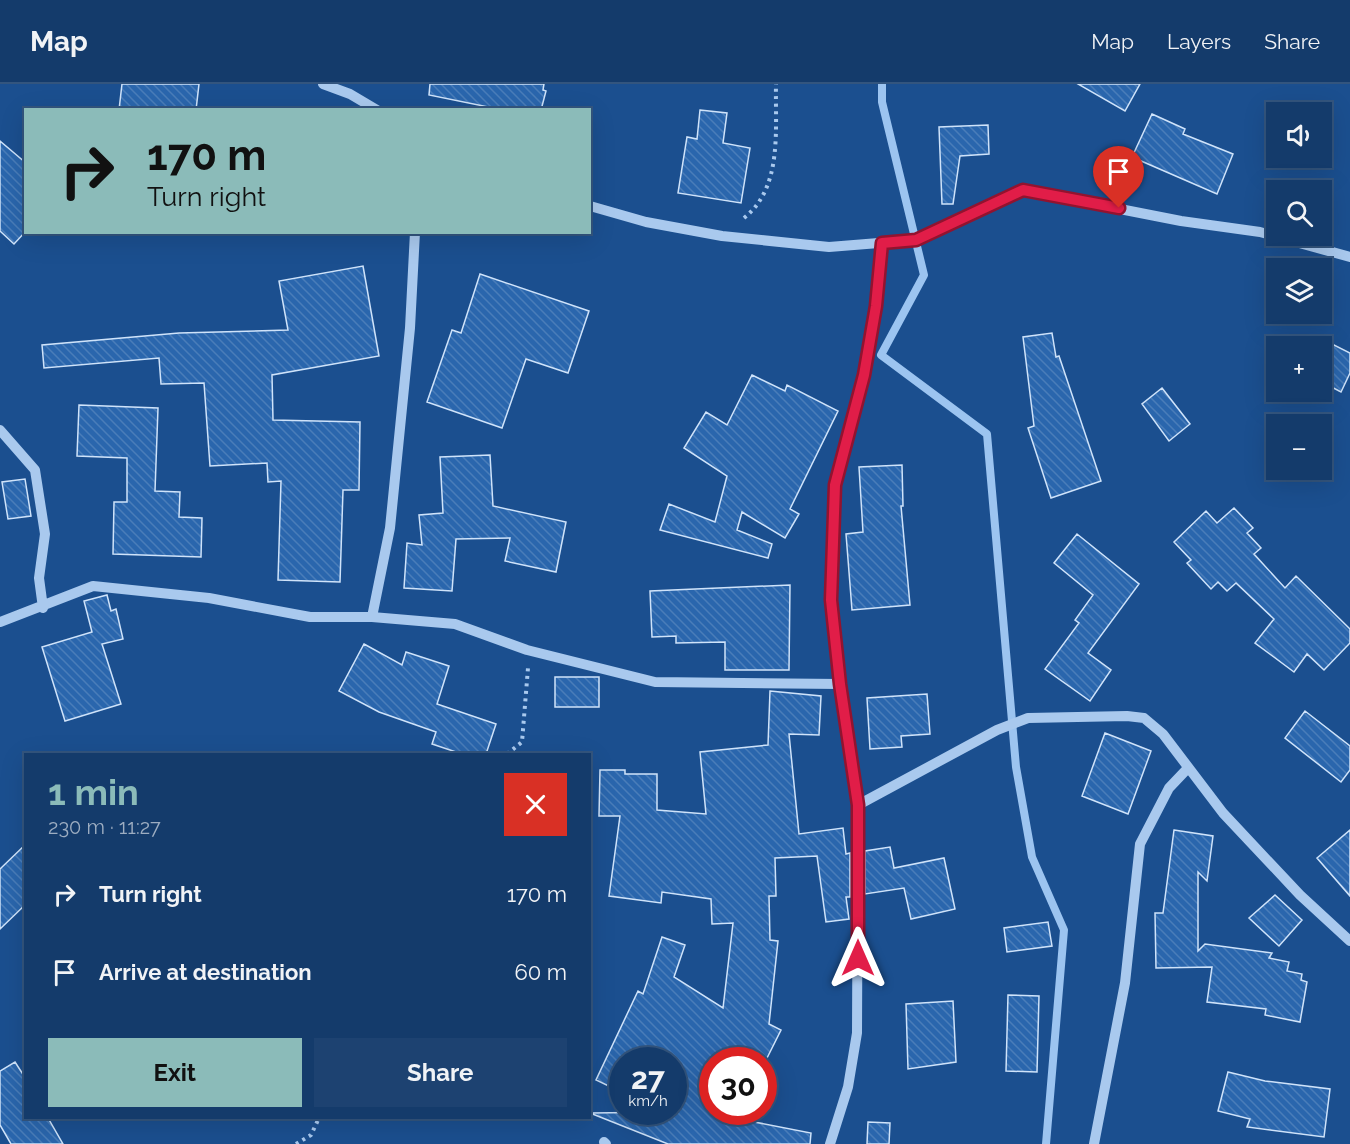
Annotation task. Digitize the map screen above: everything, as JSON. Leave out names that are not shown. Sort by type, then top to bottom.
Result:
[{"type":"street","points":[[323,84],[350,94],[374,108]]},
{"type":"street","points":[[591,206],[646,222],[722,236],[829,247],[916,240],[1023,190],[1181,221],[1260,232],[1350,257]]},
{"type":"street","points":[[372,617],[390,528],[410,328],[415,234]]},
{"type":"street","points":[[830,1144],[848,1087],[857,1033],[858,805],[840,684],[831,600],[835,485],[864,375],[876,306],[882,243]]},
{"type":"street","points":[[0,430],[35,470],[45,534],[39,578],[43,608]]},
{"type":"street","points":[[0,622],[43,608],[93,586],[209,598],[310,617],[372,617],[455,624],[527,650],[655,682],[840,684]]},
{"type":"street","points":[[858,805],[997,730],[1028,718],[1127,716],[1144,718],[1163,734],[1223,813],[1300,895],[1350,941]]},
{"type":"street","points":[[1094,1144],[1125,983],[1140,844],[1169,788],[1188,768]]},
{"type":"path","points":[[722,236],[756,208],[774,172],[776,84]]},
{"type":"path","points":[[508,753],[522,742],[528,692],[527,650]]},
{"type":"path","points":[[296,1144],[311,1135],[319,1119]]},
{"type":"building","points":[[122,84],[199,84],[196,108],[119,108]]},
{"type":"building","points":[[430,84],[544,84],[543,90],[546,91],[542,108],[493,108],[429,95]]},
{"type":"building","points":[[1078,84],[1140,84],[1125,111]]},
{"type":"building","points":[[700,110],[727,113],[723,143],[750,148],[741,203],[678,193],[687,137],[697,139]]},
{"type":"building","points":[[1152,114],[1185,129],[1183,134],[1233,154],[1217,194],[1132,157]]},
{"type":"building","points":[[988,125],[989,154],[960,156],[953,204],[942,204],[939,127]]},
{"type":"building","points":[[0,141],[24,161],[24,233],[14,244],[0,231]]},
{"type":"building","points":[[363,266],[379,356],[272,375],[273,420],[360,422],[359,490],[343,490],[340,582],[278,580],[281,481],[268,482],[267,463],[210,466],[204,383],[161,384],[159,358],[44,368],[42,345],[179,333],[288,330],[279,281]]},
{"type":"building","points":[[480,274],[589,311],[568,373],[526,359],[502,428],[427,402],[452,330],[461,333]]},
{"type":"building","points":[[1052,333],[1056,357],[1059,356],[1101,481],[1051,498],[1028,428],[1034,426],[1023,337]]},
{"type":"building","points":[[1332,344],[1350,353],[1350,373],[1341,392],[1332,387]]},
{"type":"building","points":[[752,375],[785,391],[787,385],[838,411],[790,509],[799,514],[785,538],[742,512],[737,530],[772,544],[768,558],[660,530],[669,504],[715,522],[727,476],[684,448],[706,412],[727,425]]},
{"type":"building","points":[[1162,388],[1190,424],[1169,441],[1142,404]]},
{"type":"building","points":[[79,405],[158,408],[155,491],[180,492],[179,517],[202,518],[201,557],[113,554],[114,502],[127,502],[127,458],[77,456]]},
{"type":"building","points":[[490,455],[493,506],[566,522],[556,572],[505,561],[510,538],[456,539],[452,591],[404,588],[407,543],[422,545],[419,515],[443,513],[440,457]]},
{"type":"building","points":[[902,465],[903,506],[901,506],[910,605],[852,610],[846,534],[863,532],[859,467]]},
{"type":"building","points":[[25,479],[31,516],[8,519],[2,482]]},
{"type":"building","points":[[1234,508],[1253,528],[1247,533],[1261,548],[1254,554],[1285,588],[1296,576],[1350,629],[1350,643],[1324,670],[1307,654],[1294,672],[1255,643],[1274,619],[1236,583],[1227,591],[1218,582],[1211,589],[1187,563],[1191,560],[1174,542],[1206,511],[1217,523]]},
{"type":"building","points":[[1077,534],[1139,584],[1088,653],[1111,670],[1090,701],[1045,669],[1079,623],[1075,620],[1093,595],[1054,563]]},
{"type":"building","points":[[790,585],[789,670],[725,670],[725,642],[676,643],[676,636],[652,637],[650,591]]},
{"type":"building","points":[[107,595],[111,611],[116,609],[123,639],[102,644],[121,704],[65,721],[42,647],[92,632],[84,601]]},
{"type":"building","points":[[364,644],[402,665],[406,652],[449,666],[437,704],[496,724],[486,753],[459,753],[432,744],[436,732],[379,712],[339,691]]},
{"type":"building","points":[[555,677],[599,677],[599,707],[555,707]]},
{"type":"building","points":[[770,691],[821,696],[819,735],[789,734],[799,834],[843,828],[846,854],[850,853],[850,897],[846,897],[849,919],[826,922],[817,856],[775,858],[776,896],[769,896],[770,940],[778,941],[769,1024],[781,1030],[772,1047],[699,1047],[699,1125],[770,1125],[811,1133],[810,1144],[668,1144],[620,1125],[687,1125],[687,1047],[612,1047],[638,991],[643,994],[662,937],[685,945],[674,977],[723,1008],[733,923],[712,924],[711,899],[662,892],[661,903],[609,896],[620,816],[599,816],[600,770],[625,770],[625,774],[657,774],[657,810],[706,814],[700,752],[768,745]]},
{"type":"building","points":[[927,694],[930,734],[901,736],[902,747],[870,749],[867,698]]},
{"type":"building","points":[[1305,711],[1350,746],[1350,770],[1341,782],[1285,738]]},
{"type":"building","points":[[1105,733],[1151,751],[1128,814],[1082,796]]},
{"type":"building","points":[[1174,830],[1213,836],[1207,881],[1198,872],[1198,951],[1205,944],[1272,953],[1269,958],[1289,962],[1287,971],[1302,974],[1301,980],[1307,982],[1300,1022],[1265,1015],[1266,1009],[1207,1002],[1212,967],[1156,968],[1155,913],[1163,913]]},
{"type":"building","points":[[1350,830],[1350,896],[1317,858]]},
{"type":"building","points":[[24,846],[24,906],[0,929],[0,869]]},
{"type":"building","points":[[890,847],[894,868],[944,858],[955,909],[911,919],[904,888],[865,894],[865,851]]},
{"type":"building","points":[[1275,895],[1302,920],[1279,946],[1249,918]]},
{"type":"building","points":[[1048,922],[1052,946],[1007,952],[1004,928]]},
{"type":"building","points":[[1008,995],[1039,996],[1037,1072],[1006,1071]]},
{"type":"building","points":[[953,1001],[956,1062],[908,1069],[906,1004]]},
{"type":"building","points":[[609,1052],[609,1086],[596,1080]]},
{"type":"building","points":[[15,1062],[24,1076],[24,1119],[49,1119],[63,1144],[11,1144],[0,1125],[0,1071]]},
{"type":"building","points":[[1228,1072],[1265,1081],[1330,1089],[1324,1137],[1247,1127],[1250,1119],[1218,1111]]},
{"type":"building","points":[[591,1113],[609,1113],[609,1121]]},
{"type":"building","points":[[868,1122],[890,1123],[889,1144],[867,1144]]},
{"type":"waterway","points":[[882,84],[882,102],[924,275],[881,355],[987,434],[1016,767],[1032,857],[1064,930],[1046,1144]]},
{"type":"route","points":[[858,958],[858,805],[840,684],[831,600],[835,485],[864,375],[876,306],[882,243],[916,240],[1001,198],[1023,190],[1119,208]]}]
